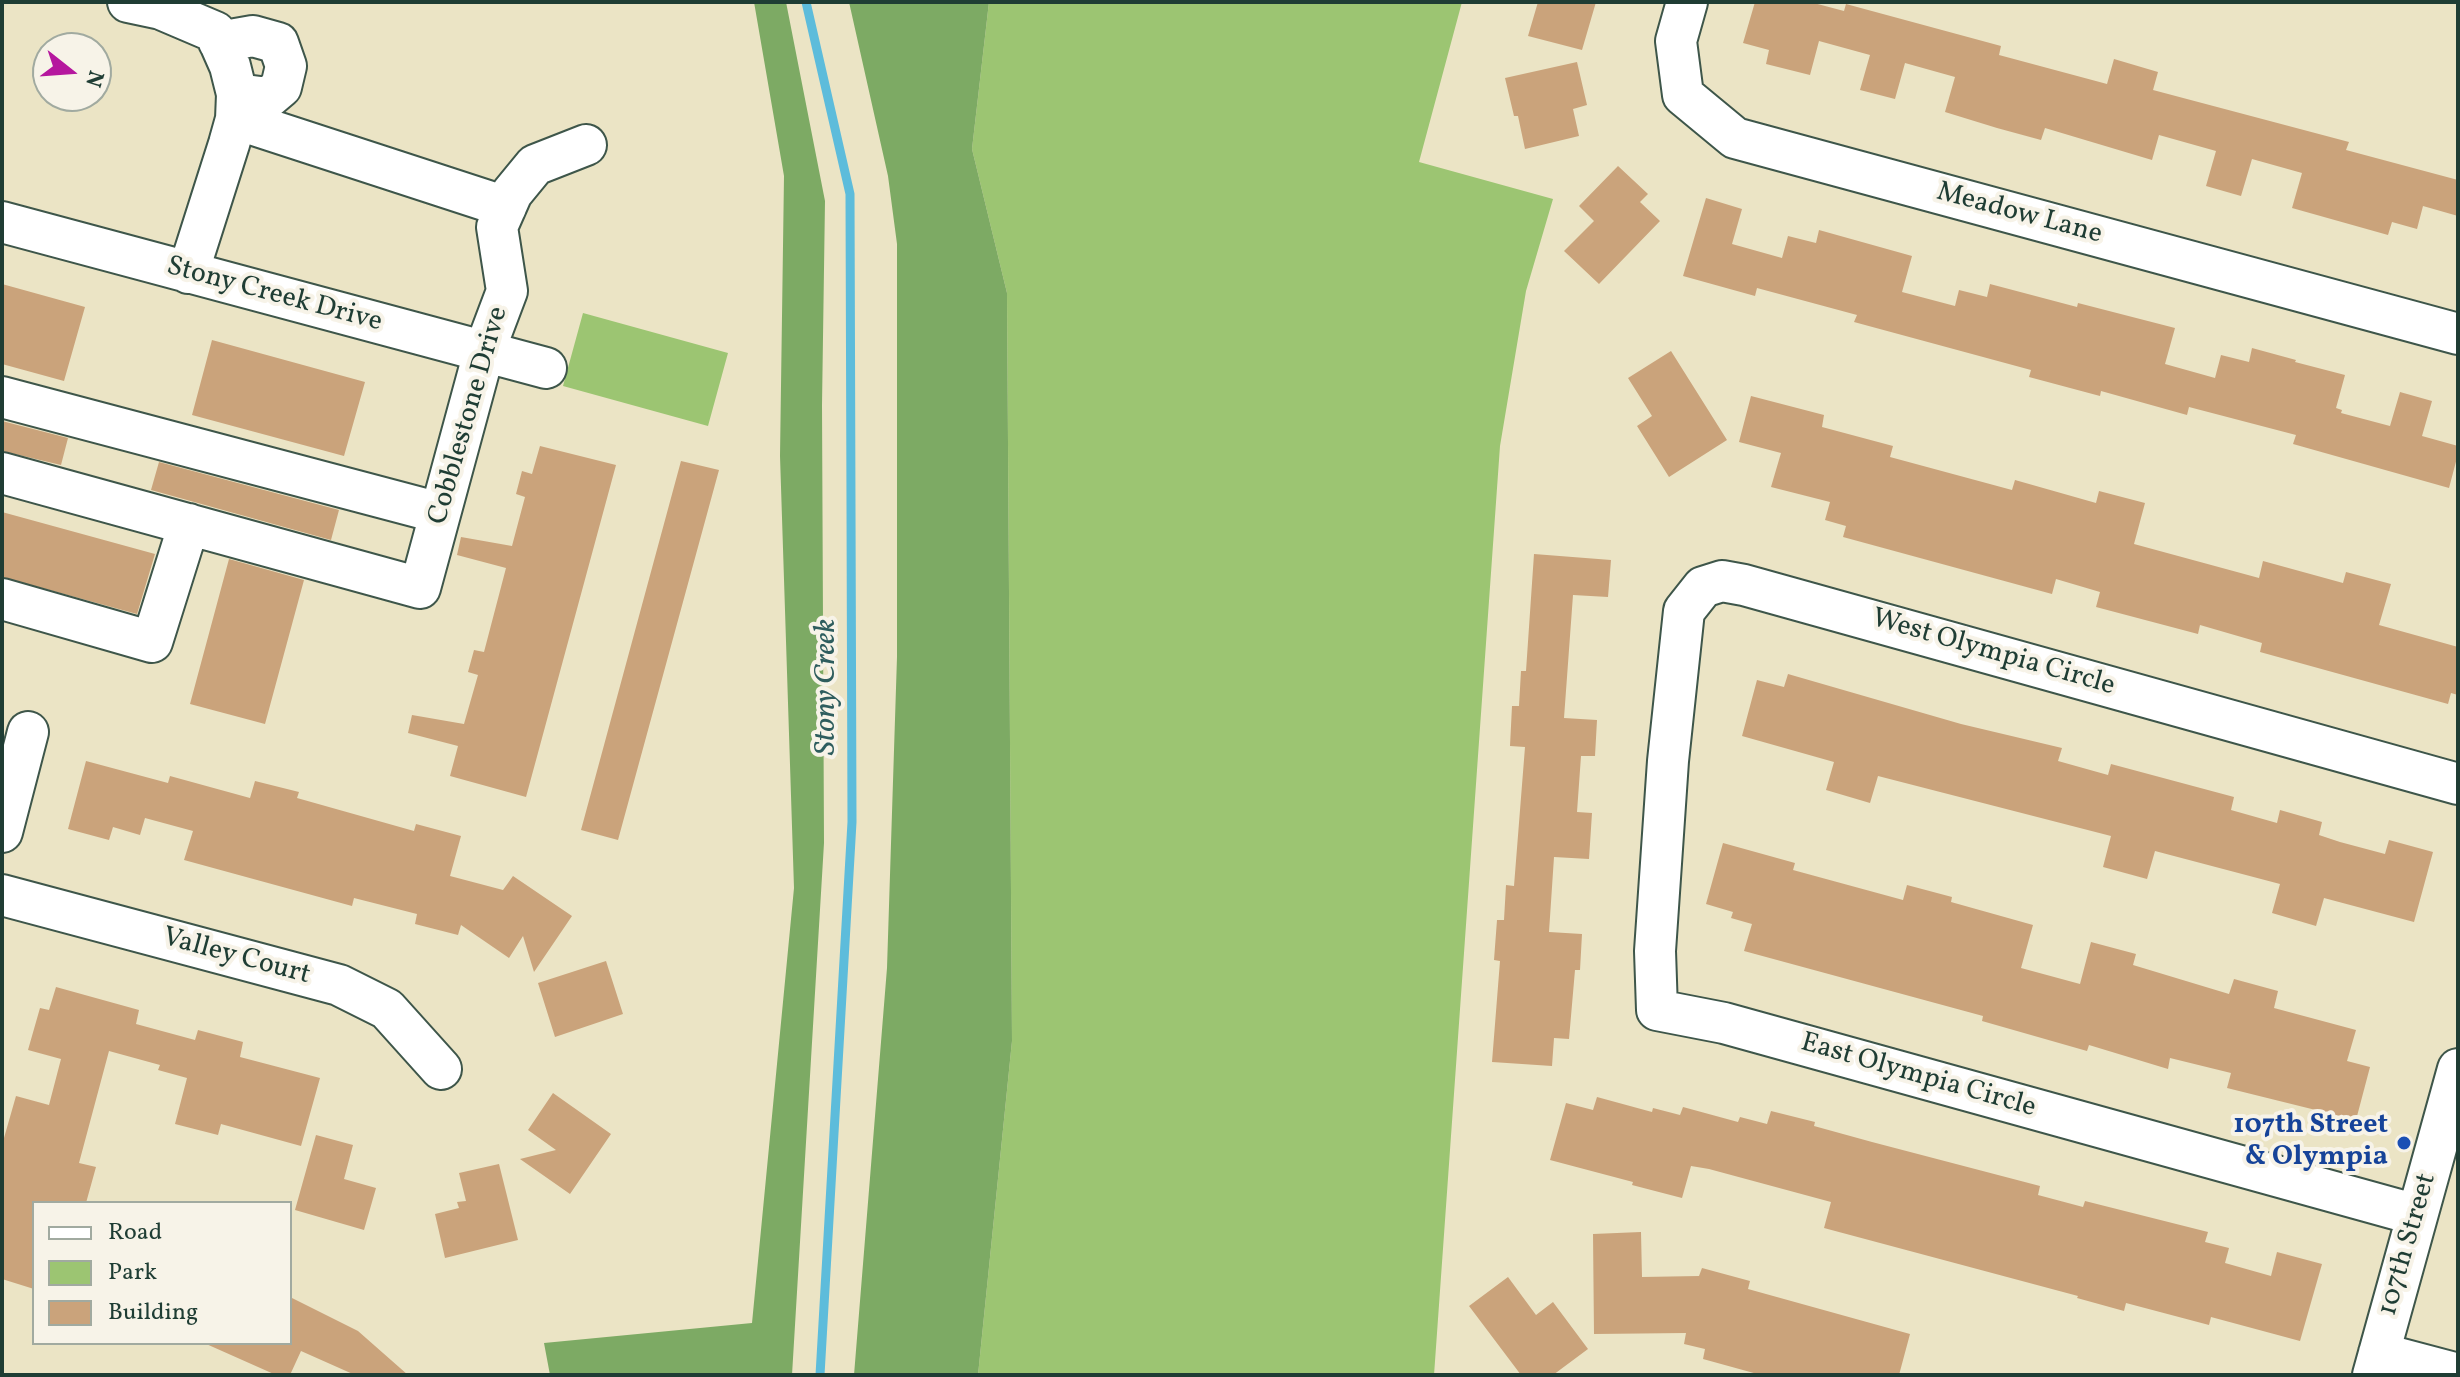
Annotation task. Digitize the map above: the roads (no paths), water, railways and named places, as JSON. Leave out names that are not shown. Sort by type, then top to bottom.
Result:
[{"type":"street","points":[[128,2],[161,9],[215,32],[230,66],[234,119],[188,273]]},
{"type":"street","name":"Meadow Lane","points":[[1687,2],[1676,41],[1683,95],[1735,138],[2458,334]]},
{"type":"street","points":[[219,42],[253,36],[278,43],[286,66],[281,87],[234,119]]},
{"type":"street","points":[[234,119],[506,207]]},
{"type":"street","name":"Cobblestone Drive","points":[[189,524],[420,588],[484,352],[507,291],[497,227],[512,193],[535,165],[586,145]]},
{"type":"street","name":"Stony Creek Drive","points":[[2,222],[546,368]]},
{"type":"street","points":[[2,397],[440,513]]},
{"type":"street","points":[[2,473],[189,524],[152,642],[2,599]]},
{"type":"street","name":"West Olympia Circle","points":[[1668,761],[1684,611],[1703,587],[1722,581],[2458,784]]},
{"type":"street","points":[[2,832],[28,732]]},
{"type":"street","name":"East Olympia Circle","points":[[1668,761],[1655,951],[1657,1010],[1724,1023],[2417,1215]]},
{"type":"street","name":"Valley Court","points":[[2,895],[339,985],[387,1009],[441,1069]]},
{"type":"street","name":"107th Street","points":[[2376,1364],[2458,1069]]},
{"type":"street","points":[[2376,1364],[2458,1374]]},
{"type":"waterway","name":"Stony Creek","points":[[806,2],[850,194],[852,822],[820,1375]]},
{"type":"place","name":"107th Street & Olympia","points":[[2404,1143]]}]
